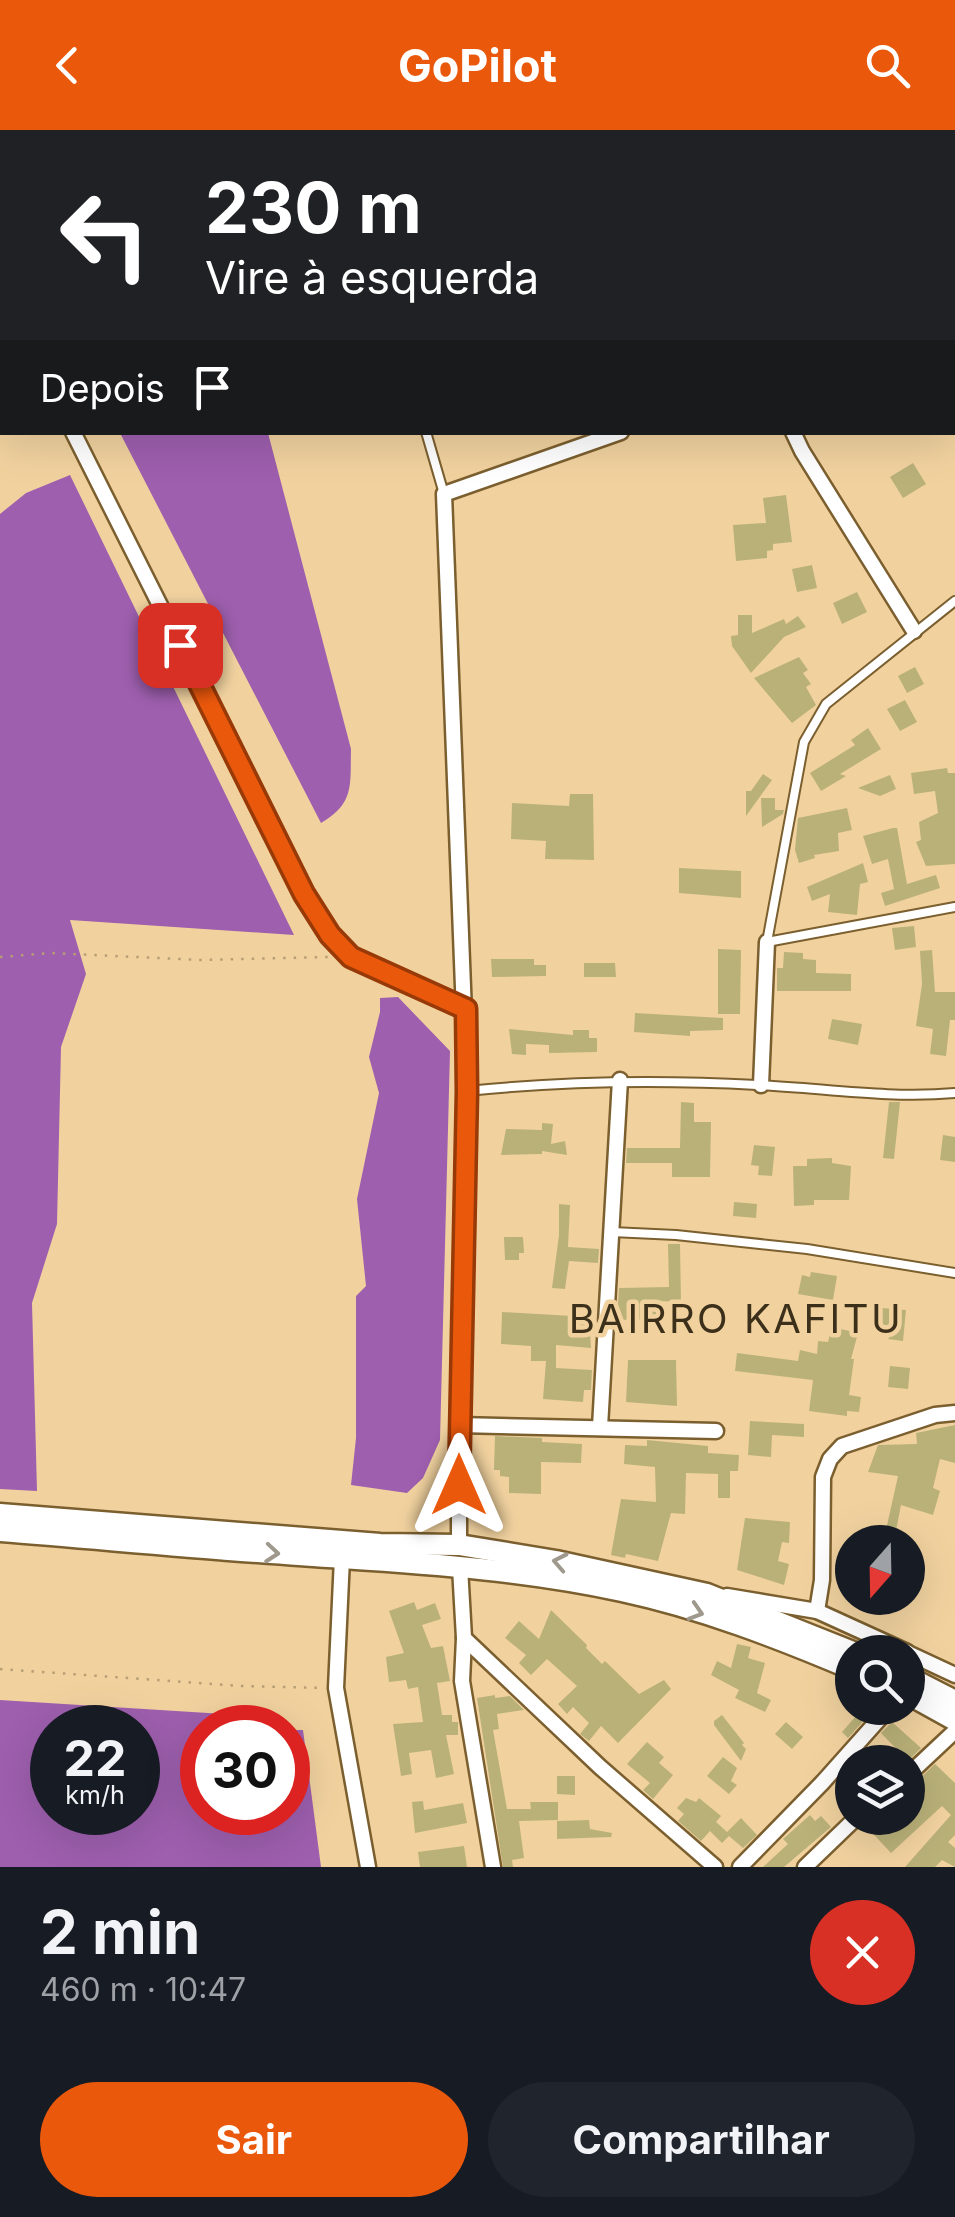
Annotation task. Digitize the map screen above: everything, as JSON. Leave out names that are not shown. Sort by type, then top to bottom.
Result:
[{"type":"main road","points":[[0,1514],[380,1544],[459,1545],[556,1561],[706,1594],[835,1645]]},
{"type":"main road","points":[[0,1531],[460,1567],[623,1591],[757,1632],[835,1663]]},
{"type":"main road","points":[[925,1686],[955,1701]]},
{"type":"main road","points":[[925,1703],[955,1720]]},
{"type":"street","points":[[74,435],[304,894],[330,935],[351,957],[466,1009]]},
{"type":"street","points":[[459,1545],[466,1009],[444,494],[611,435]]},
{"type":"street","points":[[795,435],[914,631]]},
{"type":"street","points":[[761,1085],[767,942]]},
{"type":"street","points":[[600,1428],[620,1080]]},
{"type":"street","points":[[817,1611],[822,1580],[822,1477],[830,1459],[842,1446],[936,1415],[955,1413]]},
{"type":"street","points":[[459,1425],[716,1431]]},
{"type":"street","points":[[342,1558],[338,1718],[368,1867]]},
{"type":"street","points":[[460,1567],[462,1681],[493,1867]]},
{"type":"street","points":[[706,1594],[817,1611],[868,1635]]},
{"type":"street","points":[[464,1638],[600,1767],[715,1867]]},
{"type":"street","points":[[925,1661],[955,1675]]},
{"type":"street","points":[[740,1867],[875,1725]]},
{"type":"street","points":[[925,1759],[955,1731]]},
{"type":"street","points":[[805,1867],[838,1835]]},
{"type":"lane","points":[[427,435],[444,494]]},
{"type":"lane","points":[[955,601],[826,704],[804,742],[767,942],[955,907]]},
{"type":"lane","points":[[467,1091],[620,1080],[761,1085],[888,1096],[955,1092]]},
{"type":"lane","points":[[609,1232],[676,1235],[807,1250],[955,1273]]},
{"type":"path","points":[[0,956],[50,953],[201,960],[351,957]]},
{"type":"path","points":[[0,1669],[241,1686],[336,1688]]},
{"type":"shaded area","points":[[121,435],[269,435],[351,749],[345,800],[321,823]]},
{"type":"shaded area","points":[[70,475],[294,935],[70,920],[86,974],[61,1047],[57,1224],[32,1303],[37,1491],[0,1489],[0,514],[26,493]]},
{"type":"shaded area","points":[[398,997],[450,1051],[440,1440],[423,1478],[407,1493],[351,1485],[356,1438],[356,1296],[366,1286],[357,1199],[379,1093],[369,1057],[380,998]]},
{"type":"shaded area","points":[[0,1700],[80,1705],[30,1705],[30,1835],[160,1835],[160,1710],[180,1711],[180,1835],[310,1835],[310,1783],[321,1867],[0,1867]]},
{"type":"building","points":[[913,463],[926,484],[903,498],[890,477]]},
{"type":"building","points":[[786,495],[792,542],[773,544],[767,558],[736,561],[733,525],[766,523],[763,498]]},
{"type":"building","points":[[812,565],[817,588],[797,592],[792,569]]},
{"type":"building","points":[[857,592],[867,612],[842,624],[833,603]]},
{"type":"building","points":[[738,615],[752,615],[752,633],[784,619],[786,624],[798,616],[806,627],[784,637],[751,673],[732,646],[731,636],[738,635]]},
{"type":"building","points":[[799,657],[808,670],[803,673],[811,684],[806,687],[816,705],[792,723],[754,678]]},
{"type":"building","points":[[915,667],[924,684],[907,693],[898,676]]},
{"type":"building","points":[[905,700],[917,722],[900,731],[887,709]]},
{"type":"building","points":[[868,728],[881,749],[840,774],[846,776],[821,791],[810,773],[855,745],[851,740]]},
{"type":"building","points":[[947,768],[948,773],[955,773],[955,864],[926,866],[916,842],[921,840],[919,822],[938,813],[935,791],[914,794],[911,773]]},
{"type":"building","points":[[763,774],[772,780],[746,816],[746,791],[751,791]]},
{"type":"building","points":[[890,775],[896,789],[880,796],[858,788]]},
{"type":"building","points":[[570,794],[593,794],[594,860],[545,859],[546,841],[511,839],[512,803],[569,806]]},
{"type":"building","points":[[761,798],[775,798],[775,810],[784,810],[762,827]]},
{"type":"building","points":[[847,808],[852,830],[838,833],[839,851],[814,855],[815,858],[799,863],[795,850],[798,818]]},
{"type":"building","points":[[897,828],[907,884],[936,875],[940,888],[885,906],[881,893],[894,889],[888,859],[872,864],[863,836]]},
{"type":"building","points":[[863,863],[868,882],[860,884],[857,915],[828,912],[830,894],[812,901],[807,887]]},
{"type":"building","points":[[679,868],[741,871],[741,898],[679,893]]},
{"type":"building","points":[[914,926],[916,947],[895,950],[892,928]]},
{"type":"building","points":[[718,949],[741,950],[740,1014],[718,1014]]},
{"type":"building","points":[[932,950],[935,992],[955,992],[955,1020],[950,1020],[946,1056],[930,1054],[933,1029],[916,1026],[922,984],[920,951]]},
{"type":"building","points":[[784,952],[803,953],[803,959],[816,960],[816,973],[851,974],[851,991],[777,991],[777,968],[783,968]]},
{"type":"building","points":[[491,959],[534,959],[534,965],[546,965],[546,976],[492,977]]},
{"type":"building","points":[[584,963],[615,963],[616,977],[584,977]]},
{"type":"building","points":[[635,1013],[723,1018],[723,1030],[690,1031],[690,1036],[634,1032]]},
{"type":"building","points":[[832,1019],[862,1024],[858,1045],[828,1039]]},
{"type":"building","points":[[509,1029],[573,1035],[573,1030],[589,1030],[589,1038],[597,1038],[597,1052],[549,1053],[549,1045],[526,1044],[526,1055],[512,1054]]},
{"type":"building","points":[[681,1102],[694,1103],[694,1122],[711,1122],[710,1177],[672,1177],[672,1163],[626,1163],[627,1148],[680,1148]]},
{"type":"building","points":[[889,1102],[900,1102],[894,1159],[883,1158]]},
{"type":"building","points":[[542,1123],[553,1124],[551,1144],[565,1141],[567,1155],[542,1151],[501,1155],[506,1129],[542,1130]]},
{"type":"building","points":[[943,1135],[955,1137],[955,1162],[940,1160]]},
{"type":"building","points":[[754,1145],[775,1147],[772,1176],[758,1175],[759,1166],[751,1165]]},
{"type":"building","points":[[832,1158],[832,1163],[851,1166],[849,1200],[814,1200],[814,1205],[794,1206],[793,1166],[807,1166],[807,1159]]},
{"type":"building","points":[[734,1202],[757,1204],[756,1218],[733,1216]]},
{"type":"building","points":[[559,1204],[570,1205],[568,1247],[599,1249],[598,1263],[569,1261],[565,1289],[552,1288]]},
{"type":"building","points":[[504,1237],[523,1237],[524,1253],[519,1253],[519,1260],[505,1260]]},
{"type":"building","points":[[668,1244],[680,1244],[681,1302],[659,1301],[659,1319],[617,1320],[619,1288],[669,1287]]},
{"type":"building","points":[[811,1272],[837,1276],[833,1300],[798,1294],[802,1275],[810,1277]]},
{"type":"building","points":[[882,1308],[906,1310],[903,1341],[888,1339],[897,1328],[880,1327]]},
{"type":"building","points":[[502,1312],[589,1317],[591,1348],[556,1345],[556,1368],[592,1370],[591,1390],[584,1390],[583,1402],[543,1399],[546,1361],[531,1361],[531,1346],[501,1344]]},
{"type":"building","points":[[832,1327],[858,1333],[851,1359],[849,1395],[861,1397],[859,1412],[847,1411],[847,1416],[809,1411],[813,1380],[735,1371],[737,1353],[798,1361],[800,1350],[817,1354],[818,1341],[828,1342]]},
{"type":"building","points":[[628,1360],[676,1360],[677,1406],[626,1402]]},
{"type":"building","points":[[890,1366],[910,1368],[908,1389],[888,1387]]},
{"type":"building","points":[[750,1421],[804,1424],[804,1437],[772,1435],[771,1457],[748,1455]]},
{"type":"building","points":[[955,1425],[955,1463],[940,1459],[933,1488],[940,1491],[933,1515],[901,1505],[897,1525],[887,1525],[898,1476],[868,1472],[878,1445],[917,1444],[916,1433]]},
{"type":"building","points":[[495,1436],[582,1444],[581,1463],[541,1462],[541,1494],[509,1493],[509,1477],[494,1470]]},
{"type":"building","points":[[647,1440],[708,1446],[708,1453],[739,1455],[738,1471],[730,1471],[730,1498],[718,1498],[718,1474],[686,1473],[685,1514],[671,1513],[658,1561],[611,1555],[621,1499],[656,1502],[655,1467],[624,1464],[625,1445],[647,1446]]},
{"type":"building","points":[[745,1518],[790,1522],[789,1543],[782,1542],[778,1561],[789,1564],[784,1585],[737,1570]]},
{"type":"building","points":[[414,1602],[417,1610],[435,1603],[441,1619],[422,1625],[431,1648],[443,1646],[450,1681],[437,1683],[442,1715],[452,1715],[452,1722],[458,1722],[458,1735],[446,1735],[454,1774],[436,1778],[431,1750],[409,1753],[412,1774],[401,1776],[393,1724],[423,1722],[418,1687],[408,1689],[406,1680],[389,1682],[386,1657],[404,1653],[389,1611]]},
{"type":"building","points":[[551,1610],[602,1664],[605,1661],[639,1694],[664,1680],[671,1689],[618,1743],[601,1726],[589,1741],[580,1734],[589,1723],[573,1707],[567,1714],[558,1704],[577,1686],[547,1659],[531,1675],[519,1663],[526,1655],[505,1638],[519,1621],[539,1639]]},
{"type":"building","points":[[737,1644],[751,1647],[748,1658],[765,1663],[757,1693],[771,1700],[765,1712],[735,1698],[739,1690],[711,1675],[717,1661],[731,1668]]},
{"type":"building","points":[[510,1696],[524,1710],[497,1714],[499,1729],[493,1730],[507,1809],[531,1809],[530,1802],[558,1802],[558,1820],[519,1821],[524,1858],[512,1860],[513,1867],[503,1867],[477,1698]]},
{"type":"building","points":[[722,1715],[744,1743],[741,1761],[714,1725]]},
{"type":"building","points":[[786,1722],[803,1737],[792,1749],[775,1734]]},
{"type":"building","points":[[848,1725],[860,1725],[848,1738],[842,1732]]},
{"type":"building","points":[[889,1725],[895,1725],[918,1745],[893,1745],[881,1733]]},
{"type":"building","points":[[647,1742],[664,1757],[659,1763],[673,1775],[653,1799],[643,1790],[650,1783],[627,1764]]},
{"type":"building","points":[[723,1757],[737,1768],[731,1781],[737,1785],[729,1794],[707,1776]]},
{"type":"building","points":[[935,1764],[955,1783],[955,1835],[948,1842],[955,1848],[955,1867],[942,1860],[935,1867],[905,1867],[951,1815],[942,1806],[925,1822],[925,1774]]},
{"type":"building","points":[[557,1776],[575,1776],[575,1795],[557,1794]]},
{"type":"building","points":[[686,1798],[696,1802],[699,1798],[721,1816],[716,1822],[727,1832],[741,1818],[757,1835],[743,1848],[729,1836],[722,1843],[710,1831],[701,1841],[678,1821],[684,1814],[677,1808]]},
{"type":"building","points":[[423,1801],[424,1810],[463,1803],[467,1823],[415,1833],[412,1802]]},
{"type":"building","points":[[810,1815],[815,1821],[821,1816],[831,1827],[784,1867],[763,1867],[788,1844],[783,1839]]},
{"type":"building","points":[[589,1820],[590,1829],[612,1833],[611,1837],[557,1839],[557,1821]]},
{"type":"building","points":[[874,1835],[911,1835],[891,1853]]},
{"type":"building","points":[[464,1846],[467,1867],[420,1867],[418,1852]]},
{"type":"district","name":"BAIRRO KAFITU","points":[[736,1318]]},
{"type":"route","points":[[180,645],[304,894],[330,935],[351,957],[466,1009],[459,1485]]}]
